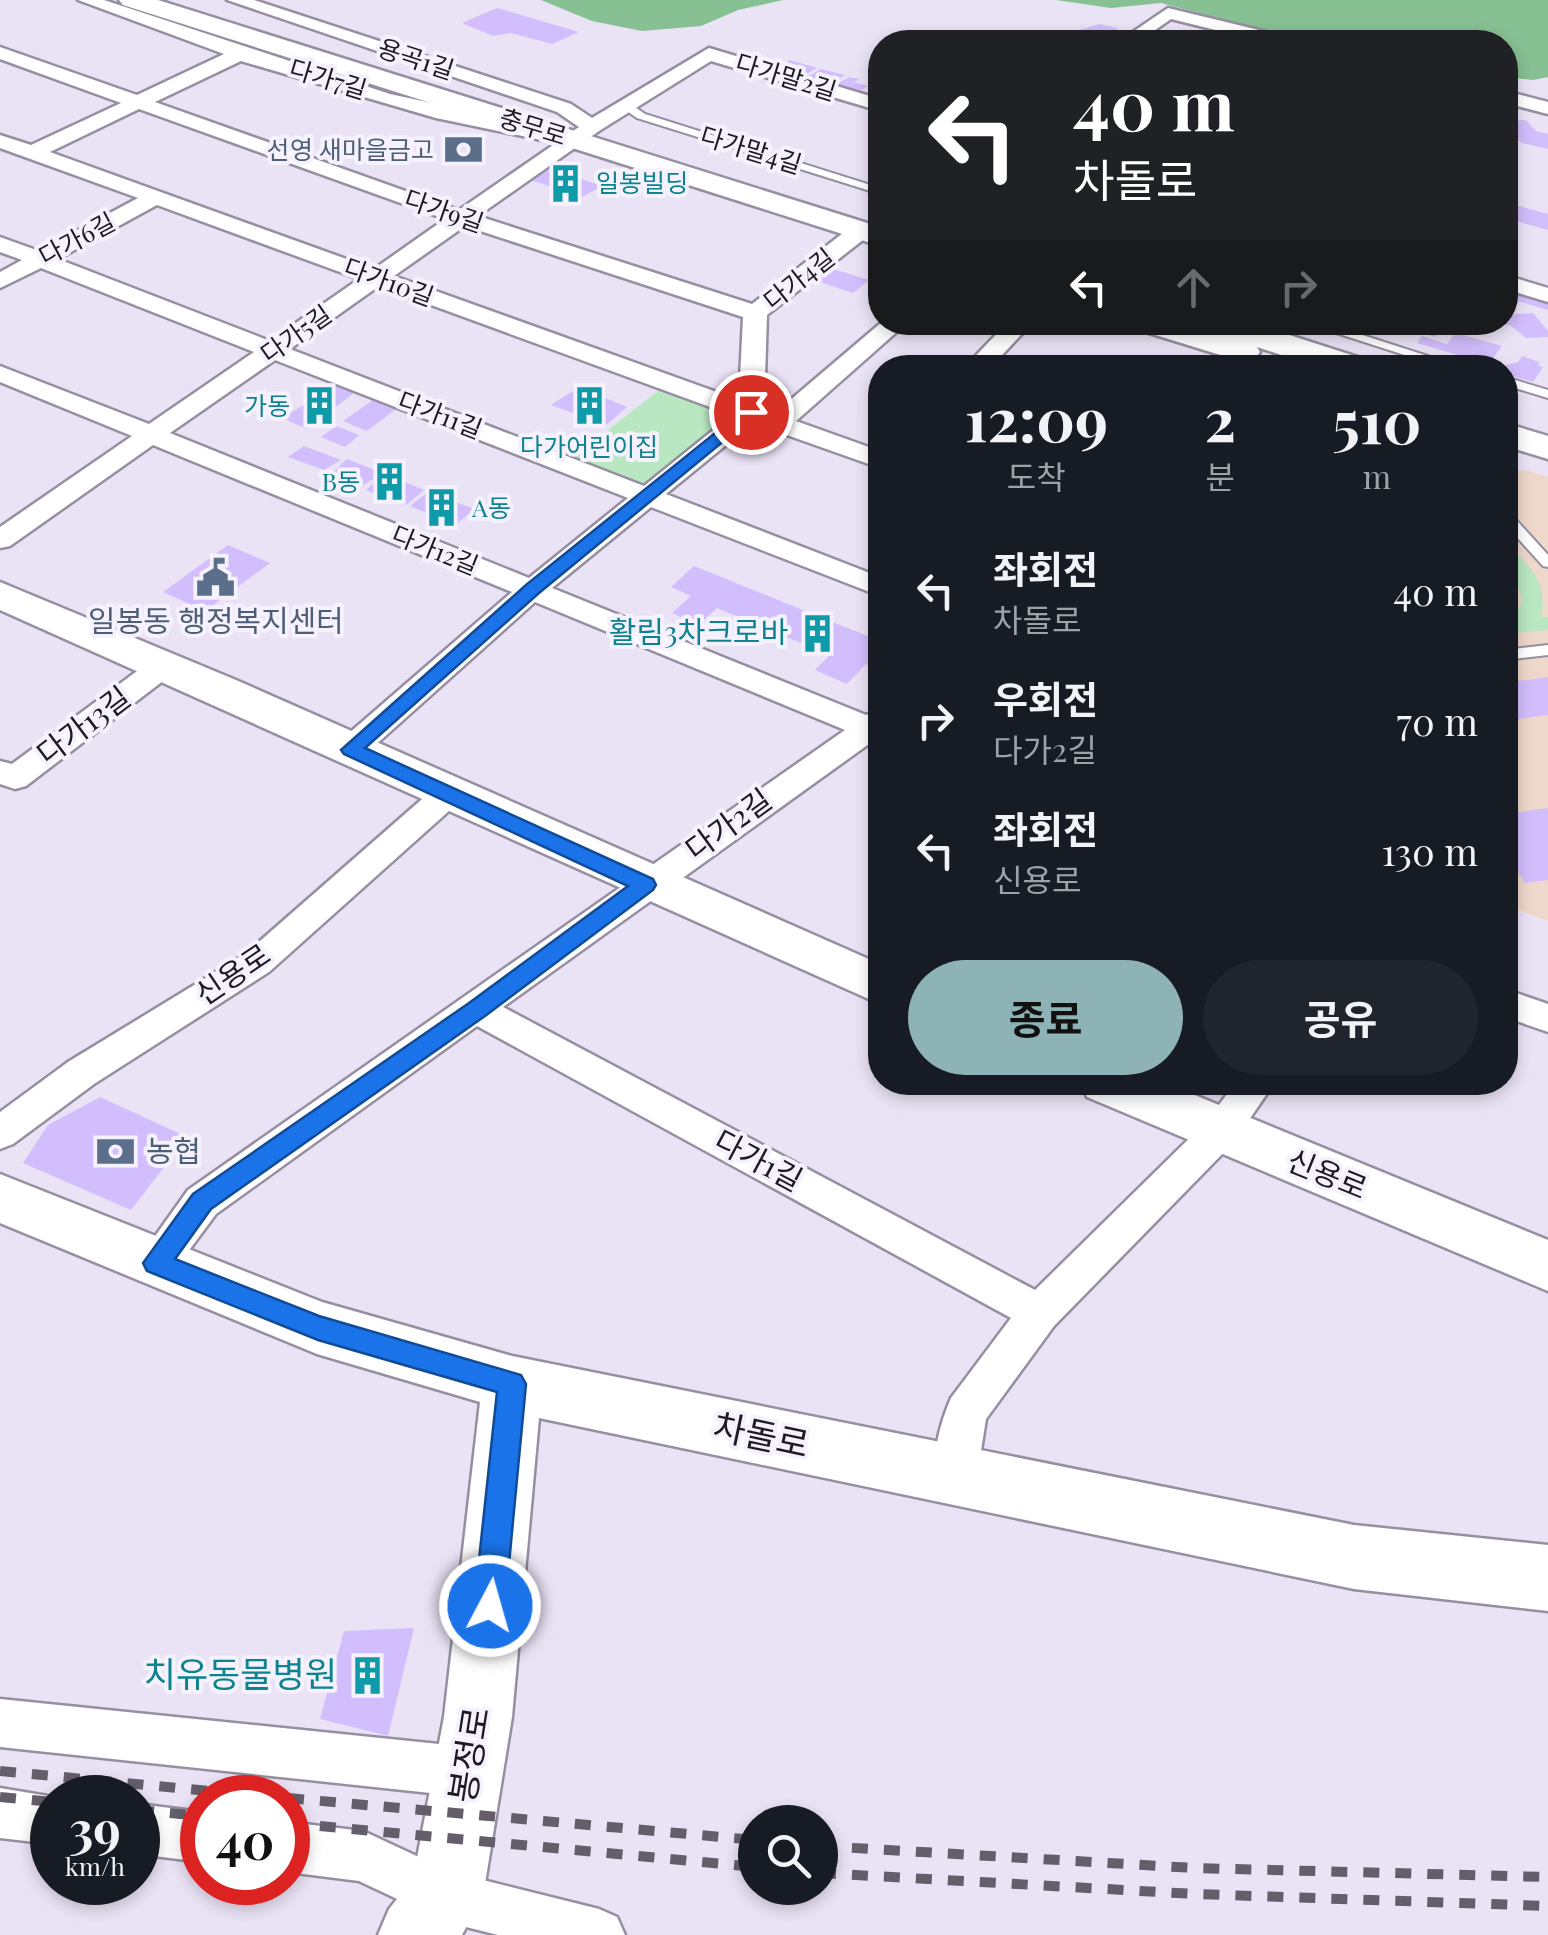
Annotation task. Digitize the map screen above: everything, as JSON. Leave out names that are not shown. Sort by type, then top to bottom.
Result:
[{"type":"street","name":"다가7길","points":[[87,0],[242,54],[483,126],[583,134]]},
{"type":"street","name":"충무로","points":[[132,0],[189,9],[868,226]]},
{"type":"street","name":"용곡1길","points":[[236,0],[564,108],[583,134]]},
{"type":"street","points":[[1144,30],[1168,13],[1237,30]]},
{"type":"street","points":[[152,24],[171,68]]},
{"type":"street","name":"다가9길","points":[[0,54],[462,218],[755,312]]},
{"type":"street","points":[[31,153],[134,103],[171,68],[242,54]]},
{"type":"street","name":"다가말2길","points":[[583,134],[709,54],[868,101]]},
{"type":"street","points":[[1518,100],[1548,108]]},
{"type":"street","name":"다가5길","points":[[0,540],[583,134]]},
{"type":"street","name":"다가10길","points":[[0,141],[868,455]]},
{"type":"street","name":"다가6길","points":[[0,280],[155,198]]},
{"type":"street","name":"다가4길","points":[[751,412],[755,312],[868,232]]},
{"type":"street","name":"다가11길","points":[[0,244],[868,582]]},
{"type":"street","points":[[1518,286],[1548,295]]},
{"type":"street","points":[[779,422],[882,335]]},
{"type":"street","points":[[993,355],[1010,335]]},
{"type":"street","points":[[1189,335],[1251,355]]},
{"type":"street","points":[[1259,335],[1319,355]]},
{"type":"street","name":"다가12길","points":[[0,374],[868,721]]},
{"type":"street","points":[[351,750],[533,589],[751,412]]},
{"type":"street","points":[[1518,417],[1548,426]]},
{"type":"street","points":[[1518,438],[1548,448]]},
{"type":"street","points":[[0,595],[166,664],[645,885],[868,981]]},
{"type":"street","name":"다가13길","points":[[0,772],[15,778],[166,664]]},
{"type":"street","name":"다가2길","points":[[156,1263],[202,1202],[477,1010],[645,885],[868,731]]},
{"type":"street","name":"신용로","points":[[0,1133],[81,1073],[257,962],[448,794]]},
{"type":"street","points":[[1518,1008],[1548,1018]]},
{"type":"street","name":"다가1길","points":[[477,1010],[1039,1313]]},
{"type":"street","name":"신용로","points":[[1136,1095],[1548,1266]]},
{"type":"street","points":[[955,1476],[966,1412],[1039,1313],[1220,1132],[1247,1095]]},
{"type":"street","name":"차돌로","points":[[0,1198],[318,1328],[512,1384],[1354,1558],[1548,1578]]},
{"type":"street","name":"봉정로","points":[[430,1915],[468,1772],[478,1717],[512,1384]]},
{"type":"street","points":[[0,1722],[468,1772]]},
{"type":"street","points":[[0,1813],[30,1816]]},
{"type":"street","points":[[310,1850],[363,1856],[430,1915],[595,1935]]},
{"type":"lane","name":"다가말4길","points":[[625,105],[641,116],[868,186]]},
{"type":"lane","points":[[1351,335],[1416,355]]},
{"type":"lane","points":[[1518,385],[1548,394]]},
{"type":"lane","points":[[1518,530],[1548,563]]},
{"type":"lane","points":[[1518,653],[1548,650]]},
{"type":"shaded area","points":[[1518,471],[1548,477],[1548,921],[1518,910]]},
{"type":"green space","points":[[541,0],[783,0],[738,10],[701,26],[642,31],[592,21]]},
{"type":"green space","points":[[1056,0],[1548,0],[1548,77],[1518,78],[1518,30],[1264,30],[1161,3],[1111,8]]},
{"type":"green space","points":[[664,386],[733,409],[737,420],[656,485],[638,487],[569,461]]},
{"type":"green space","points":[[1518,556],[1540,585],[1541,617],[1548,617],[1548,630],[1518,633]]},
{"type":"building","points":[[497,8],[579,32],[552,44],[511,33],[493,36],[462,23]]},
{"type":"building","points":[[1100,24],[1118,30],[1078,30]]},
{"type":"building","points":[[790,60],[817,68],[801,77],[783,72],[788,66],[784,64]]},
{"type":"building","points":[[821,69],[845,75],[829,85],[805,78]]},
{"type":"building","points":[[849,77],[868,86],[857,93],[834,86]]},
{"type":"building","points":[[1518,120],[1526,120],[1536,131],[1548,134],[1548,149],[1518,140]]},
{"type":"building","name":"일봉빌딩","points":[[550,169],[602,186],[582,197],[531,180]]},
{"type":"building","points":[[1518,206],[1548,214],[1548,230],[1518,222]]},
{"type":"building","points":[[833,269],[868,280],[853,293],[817,281]]},
{"type":"building","points":[[1518,294],[1548,303],[1548,310],[1518,301]]},
{"type":"building","points":[[1533,313],[1548,331],[1548,337],[1526,338],[1518,332],[1518,314]]},
{"type":"building","points":[[1454,335],[1462,335],[1502,346],[1495,355],[1458,355],[1417,343],[1422,336],[1447,344]]},
{"type":"building","points":[[1522,356],[1540,362],[1538,365],[1543,367],[1533,382],[1518,378]]},
{"type":"building","name":"가동","points":[[336,384],[354,393],[306,429],[283,418]]},
{"type":"building","name":"다가어린이집","points":[[579,387],[627,407],[606,425],[551,405]]},
{"type":"building","points":[[373,400],[396,409],[367,431],[343,421]]},
{"type":"building","points":[[336,426],[359,435],[345,447],[321,437]]},
{"type":"building","points":[[304,446],[341,460],[324,470],[288,457]]},
{"type":"building","points":[[347,459],[382,473],[362,486],[331,474]]},
{"type":"building","name":"B동","points":[[385,474],[424,490],[406,505],[366,490]]},
{"type":"building","name":"A동","points":[[428,492],[475,509],[455,525],[410,506]]},
{"type":"building","name":"일봉동 행정복지센터","points":[[228,545],[270,563],[205,611],[163,592]]},
{"type":"building","name":"활림3차크로바","points":[[694,566],[868,636],[868,665],[847,684],[815,670],[830,655],[717,608],[699,625],[672,613],[691,596],[671,587]]},
{"type":"building","points":[[1548,677],[1548,715],[1518,719],[1518,681]]},
{"type":"building","points":[[1548,808],[1548,880],[1525,883],[1518,872],[1518,812]]},
{"type":"building","points":[[100,1097],[187,1137],[131,1210],[23,1163],[48,1125]]},
{"type":"building","name":"치유동물병원","points":[[414,1628],[388,1736],[320,1719],[344,1631]]},
{"type":"railway","points":[[0,1771],[180,1788]]},
{"type":"railway","points":[[0,1797],[30,1800]]},
{"type":"railway","points":[[310,1800],[738,1838]]},
{"type":"railway","points":[[160,1812],[180,1814]]},
{"type":"railway","points":[[310,1825],[738,1865]]},
{"type":"railway","points":[[838,1847],[1194,1868],[1548,1877]]},
{"type":"railway","points":[[838,1874],[1195,1894],[1548,1906]]},
{"type":"place","name":"선영 새마을금고","points":[[464,150]]},
{"type":"place","name":"일봉빌딩","points":[[566,183]]},
{"type":"place","name":"가동","points":[[320,406]]},
{"type":"place","name":"다가어린이집","points":[[589,406]]},
{"type":"place","name":"B동","points":[[390,482]]},
{"type":"place","name":"A동","points":[[442,508]]},
{"type":"place","name":"일봉동 행정복지센터","points":[[216,578]]},
{"type":"place","name":"활림3차크로바","points":[[818,633]]},
{"type":"place","name":"농협","points":[[116,1152]]},
{"type":"place","name":"치유동물병원","points":[[367,1675]]},
{"type":"route","points":[[490,1606],[512,1384],[318,1328],[156,1263],[202,1202],[477,1010],[645,885],[351,750],[533,589],[751,412]]}]
